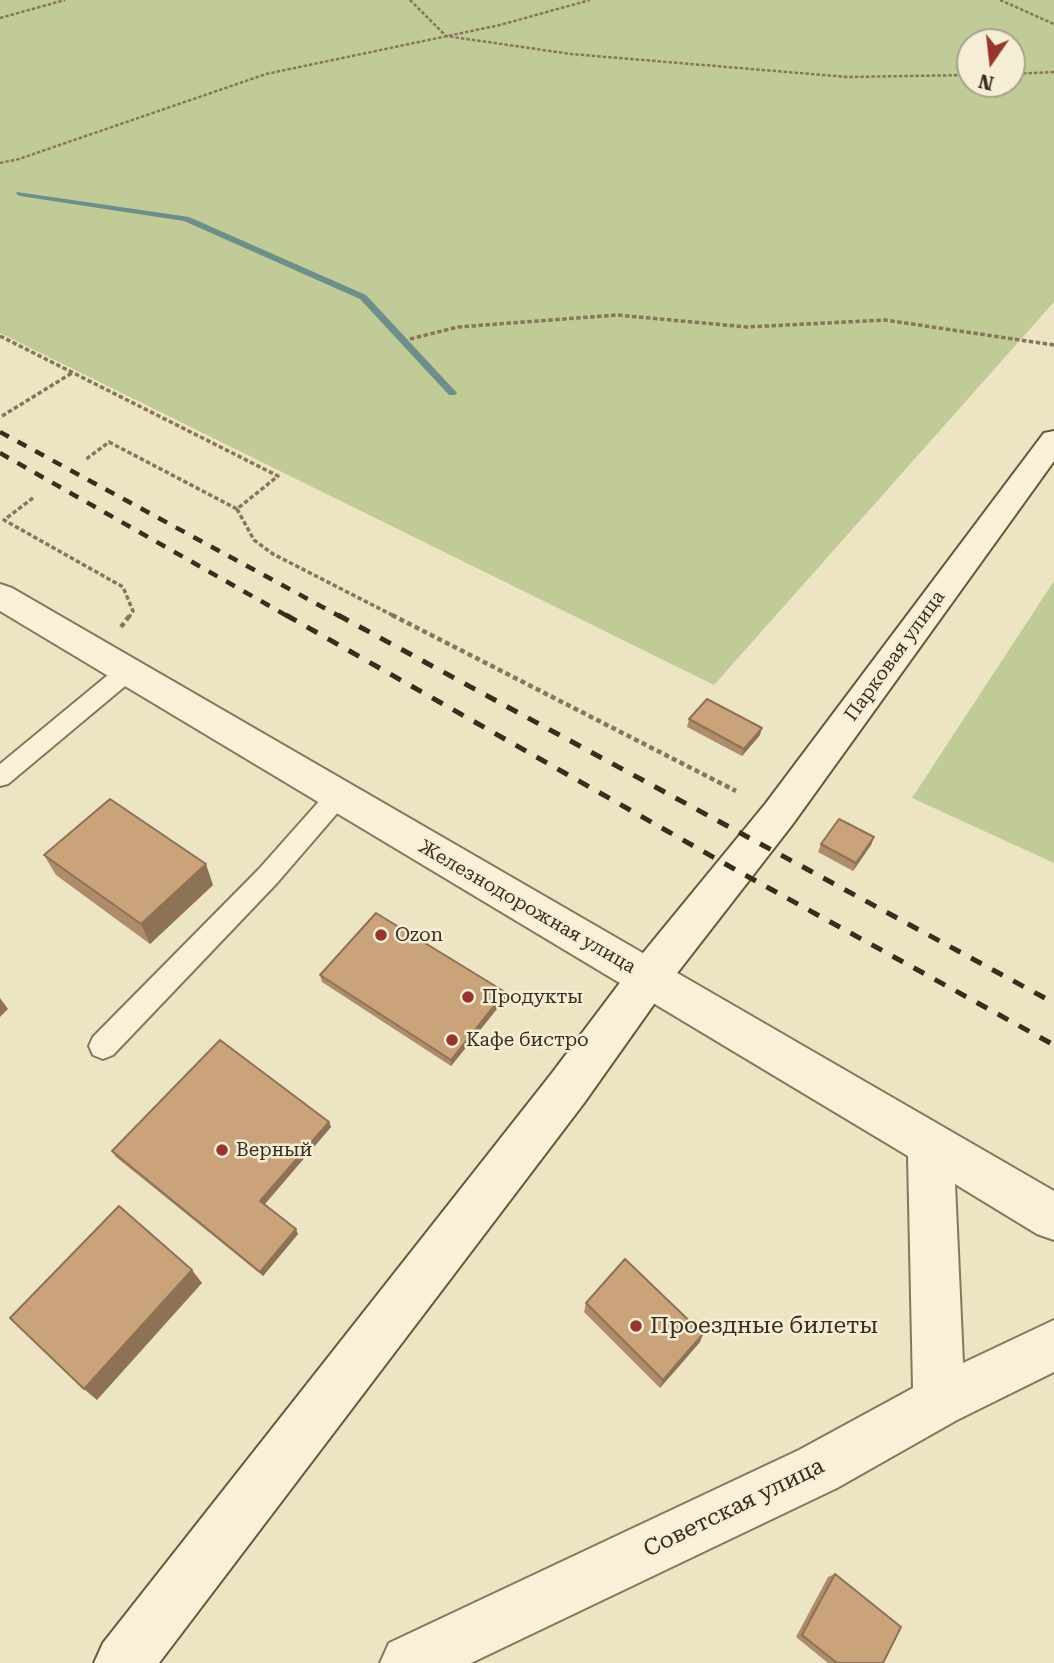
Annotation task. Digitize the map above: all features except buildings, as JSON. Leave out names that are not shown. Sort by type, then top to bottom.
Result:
[{"type":"street","name":"Парковая улица","points":[[123,1663],[568,1088],[649,977],[736,870],[1054,440]]},
{"type":"street","name":"Железнодорожная улица","points":[[0,596],[1054,1217]]},
{"type":"street","points":[[930,1143],[939,1402]]},
{"type":"street","name":"Советская улица","points":[[409,1663],[818,1469],[939,1402],[1054,1345]]},
{"type":"lane","points":[[0,777],[114,663]]},
{"type":"lane","points":[[103,1046],[268,876],[338,796]]},
{"type":"path","points":[[0,18],[65,0]]},
{"type":"path","points":[[410,0],[446,36],[571,54],[847,76],[956,75]]},
{"type":"path","points":[[0,163],[32,155],[266,74],[446,36],[590,0]]},
{"type":"path","points":[[1000,0],[1054,24]]},
{"type":"path","points":[[1026,73],[1054,72]]},
{"type":"path","points":[[410,339],[458,327],[617,315],[747,327],[886,320],[1054,345]]},
{"type":"path","points":[[0,336],[278,475],[237,509]]},
{"type":"path","points":[[2,416],[72,372]]},
{"type":"path","points":[[85,460],[109,442],[237,509],[254,540],[273,554],[736,791]]},
{"type":"path","points":[[33,498],[4,520],[123,587],[133,611],[114,663]]},
{"type":"green space","points":[[0,0],[1054,0],[1054,302],[714,685],[0,333]]},
{"type":"green space","points":[[1054,581],[1054,863],[912,798]]},
{"type":"waterway","points":[[20,194],[186,219],[363,297],[452,393]]},
{"type":"railway","points":[[0,432],[341,617]]},
{"type":"railway","points":[[0,453],[289,617]]},
{"type":"railway","points":[[286,615],[736,870],[1054,1045]]},
{"type":"railway","points":[[338,615],[1054,1003]]},
{"type":"place","name":"Ozon","points":[[381,935]]},
{"type":"place","name":"Продукты","points":[[468,997]]},
{"type":"place","name":"Кафе бистро","points":[[452,1040]]},
{"type":"place","name":"Верный","points":[[222,1150]]},
{"type":"place","name":"Проездные билеты","points":[[636,1326]]}]
